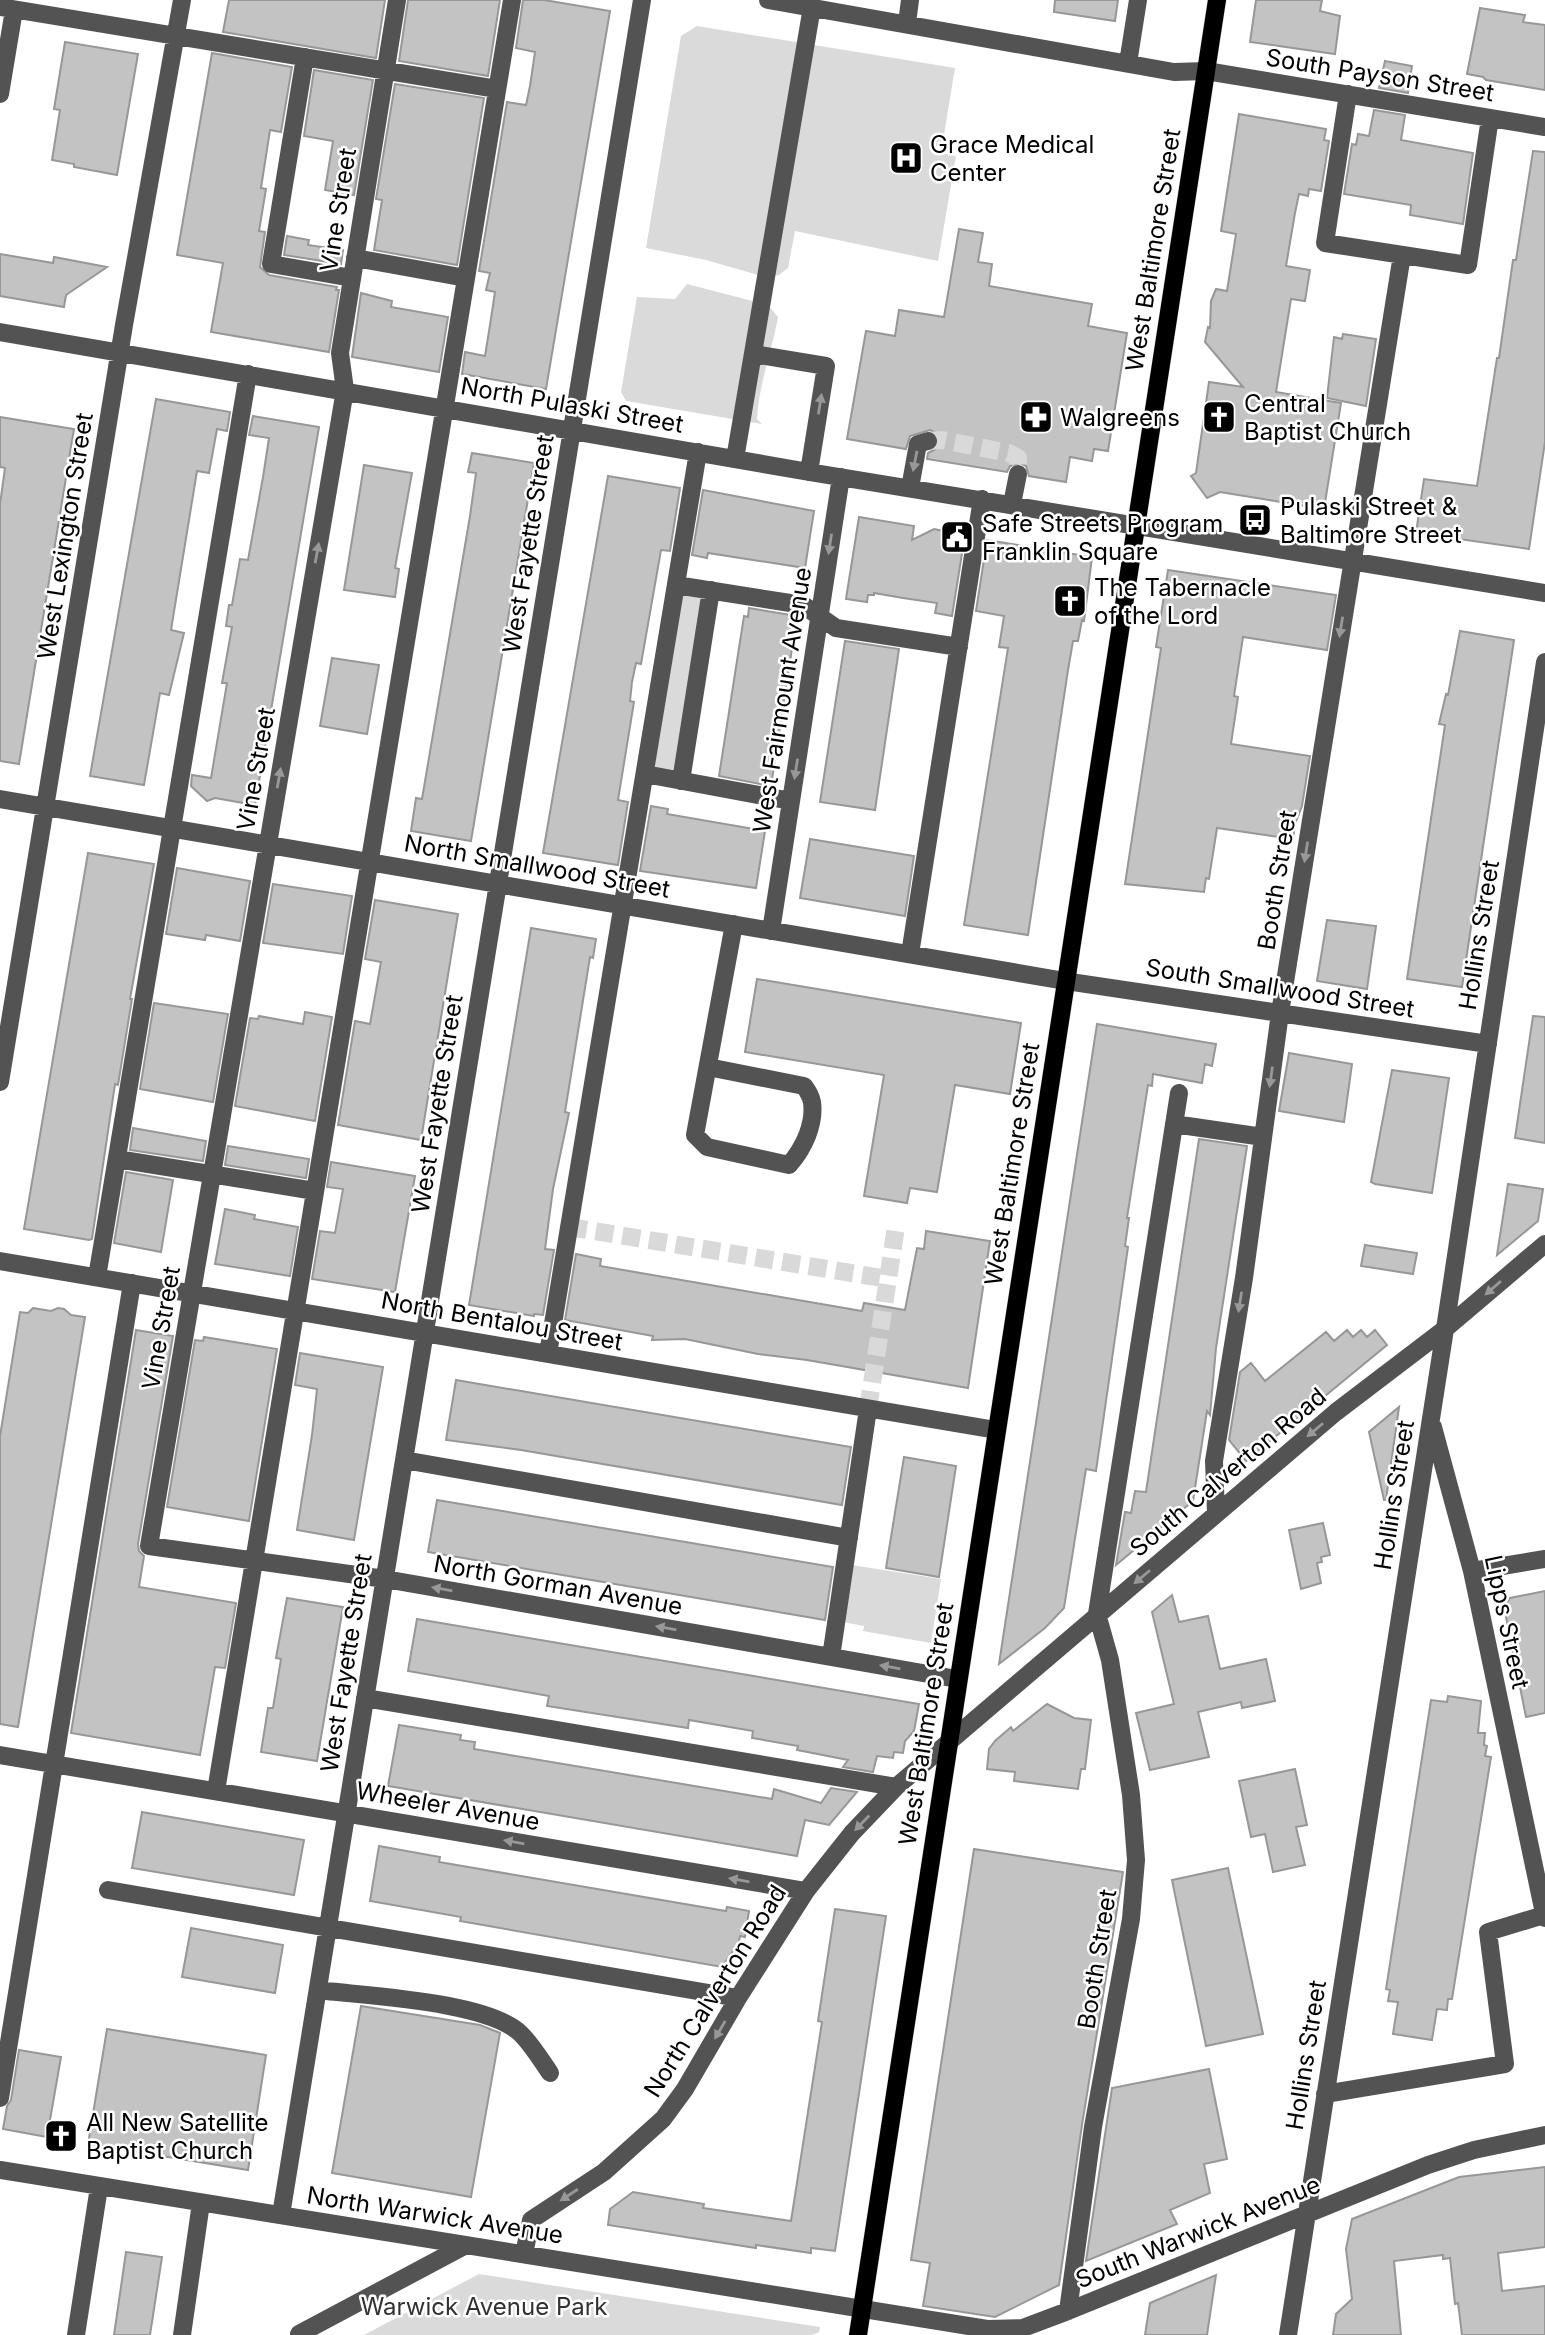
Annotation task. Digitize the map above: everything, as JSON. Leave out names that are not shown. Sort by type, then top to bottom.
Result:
[{"type":"main road","name":"West Baltimore Street","points":[[858,2335],[1217,0]]},
{"type":"street","name":"West Lexington Street","points":[[0,1082],[120,352],[182,0]]},
{"type":"street","name":"Vine Street","points":[[149,1546],[345,390],[340,353],[397,0]]},
{"type":"street","points":[[216,1791],[512,0]]},
{"type":"street","name":"West Fayette Street","points":[[281,2215],[642,0]]},
{"type":"street","points":[[907,23],[910,0]]},
{"type":"street","points":[[1128,63],[1138,0]]},
{"type":"street","name":"South Payson Street","points":[[778,1],[1174,72],[1206,71],[1545,127]]},
{"type":"street","points":[[735,459],[812,7]]},
{"type":"street","points":[[0,94],[7,8],[497,89]]},
{"type":"street","points":[[304,57],[271,264],[352,278]]},
{"type":"street","points":[[1348,94],[1325,243],[1468,265],[1490,118]]},
{"type":"street","name":"Booth Street","points":[[1216,1514],[1214,1461],[1244,1279],[1280,1013],[1402,255]]},
{"type":"street","points":[[355,258],[466,278]]},
{"type":"street","name":"North Pulaski Street","points":[[0,332],[809,472],[1545,593]]},
{"type":"street","points":[[753,354],[827,366],[809,472]]},
{"type":"street","points":[[97,1277],[248,374]]},
{"type":"street","points":[[910,488],[918,444],[928,441]]},
{"type":"street","points":[[548,1354],[698,452]]},
{"type":"street","points":[[1012,504],[1018,474]]},
{"type":"street","name":"West Fairmount Avenue","points":[[771,931],[841,477]]},
{"type":"street","points":[[910,954],[982,499]]},
{"type":"street","points":[[676,585],[803,605],[836,628],[959,647]]},
{"type":"street","points":[[681,781],[711,590]]},
{"type":"street","name":"Hollins Street","points":[[1288,2335],[1445,1329],[1545,663]]},
{"type":"street","points":[[645,774],[791,801]]},
{"type":"street","name":"North Smallwood Street","points":[[0,799],[1065,981]]},
{"type":"street","points":[[708,1067],[804,1086],[812,1101],[809,1128],[802,1151],[789,1165],[707,1147],[695,1135],[734,924]]},
{"type":"street","name":"South Smallwood Street","points":[[1065,981],[1488,1044]]},
{"type":"street","points":[[1097,1614],[1179,1093]]},
{"type":"street","points":[[1174,1124],[1263,1138]]},
{"type":"street","points":[[117,1158],[315,1191]]},
{"type":"street","name":"South Calverton Road","points":[[948,1743],[1336,1412],[1445,1329],[1545,1244]]},
{"type":"street","name":"North Bentalou Street","points":[[0,1261],[996,1430]]},
{"type":"street","points":[[0,2098],[132,1283]]},
{"type":"street","points":[[831,1657],[868,1409]]},
{"type":"street","name":"Lipps Street","points":[[1431,1420],[1472,1572],[1545,1916]]},
{"type":"street","points":[[404,1460],[849,1538]]},
{"type":"street","name":"North Gorman Avenue","points":[[149,1546],[385,1579],[957,1679]]},
{"type":"street","points":[[1472,1572],[1545,1559]]},
{"type":"street","name":"Booth Street","points":[[1068,2312],[1093,2127],[1131,1919],[1136,1860],[1131,1795],[1110,1660],[1097,1614]]},
{"type":"street","points":[[365,1698],[896,1787]]},
{"type":"street","name":"North Calverton Road","points":[[524,2254],[531,2220],[604,2172],[663,2119],[685,2089],[738,1998],[806,1891],[852,1833],[896,1787],[948,1743]]},
{"type":"street","name":"Wheeler Avenue","points":[[0,1755],[806,1891]]},
{"type":"street","points":[[108,1890],[738,1998]]},
{"type":"street","points":[[1325,2094],[1505,2064],[1488,1932],[1545,1916]]},
{"type":"street","points":[[318,1990],[445,2006],[496,2019],[520,2033],[550,2073]]},
{"type":"street","name":"South Warwick Avenue","points":[[862,2308],[987,2329],[1023,2328],[1402,2175],[1474,2150],[1545,2135]]},
{"type":"street","name":"North Warwick Avenue","points":[[0,2170],[862,2308]]},
{"type":"street","points":[[76,2335],[99,2187]]},
{"type":"street","points":[[182,2335],[201,2203]]},
{"type":"street","points":[[299,2334],[466,2245]]},
{"type":"green space","points":[[697,26],[955,68],[941,153],[956,156],[938,261],[795,231],[788,268],[779,275],[765,277],[706,260],[646,248],[681,36]]},
{"type":"green space","points":[[687,284],[768,305],[778,317],[758,406],[757,419],[762,424],[626,401],[621,392],[637,297],[675,299]]},
{"type":"green space","points":[[683,591],[704,594],[675,770],[654,767]]},
{"type":"green space","points":[[852,1565],[941,1579],[931,1643],[863,1631],[864,1626],[843,1622]]},
{"type":"green space","name":"Warwick Avenue Park","points":[[479,2274],[820,2327],[819,2332],[812,2335],[364,2335]]},
{"type":"building","points":[[229,0],[385,0],[376,58],[223,32]]},
{"type":"building","points":[[408,0],[500,0],[488,76],[399,61]]},
{"type":"building","points":[[523,0],[544,0],[610,11],[546,389],[462,374],[465,352],[485,356],[495,292],[486,290],[490,273],[479,271],[507,102],[526,105],[530,86],[535,52],[516,48]]},
{"type":"building","points":[[1055,0],[1118,0],[1115,21],[1054,12]]},
{"type":"building","points":[[1256,0],[1322,0],[1320,11],[1340,16],[1335,54],[1250,42]]},
{"type":"building","points":[[1480,8],[1525,15],[1523,22],[1545,25],[1545,90],[1467,74]]},
{"type":"building","points":[[65,42],[138,54],[117,175],[52,160],[60,110],[54,109]]},
{"type":"building","points":[[212,53],[292,67],[281,132],[270,130],[261,188],[266,189],[259,231],[265,232],[260,267],[269,275],[337,287],[336,290],[339,290],[329,352],[211,332],[223,263],[177,255]]},
{"type":"building","points":[[1385,61],[1412,66],[1408,93],[1379,88]]},
{"type":"building","points":[[314,70],[373,80],[354,195],[325,190],[333,141],[304,136]]},
{"type":"building","points":[[395,84],[484,98],[457,265],[374,250],[382,200],[376,199]]},
{"type":"building","points":[[1374,110],[1405,115],[1401,140],[1473,153],[1463,224],[1410,215],[1411,205],[1344,194],[1352,144],[1356,145],[1358,134],[1369,136]]},
{"type":"building","points":[[1239,114],[1326,129],[1324,140],[1329,141],[1321,191],[1309,189],[1308,196],[1299,194],[1286,266],[1310,270],[1305,301],[1291,299],[1276,392],[1341,403],[1324,509],[1220,492],[1207,498],[1191,476],[1196,473],[1209,382],[1243,387],[1205,342],[1208,327],[1210,328],[1211,301],[1216,289],[1227,291],[1236,234],[1221,231]]},
{"type":"building","points":[[1533,151],[1545,152],[1545,442],[1529,549],[1416,533],[1424,479],[1477,486]]},
{"type":"building","points":[[959,229],[983,233],[978,262],[992,264],[989,286],[1092,304],[1088,326],[1127,333],[1108,451],[1094,449],[1092,461],[1070,457],[1066,482],[1029,476],[1026,466],[1020,463],[1010,466],[1007,472],[927,459],[928,453],[936,449],[939,443],[936,433],[930,430],[910,436],[906,449],[847,439],[866,331],[895,336],[899,310],[944,317]]},
{"type":"building","points":[[287,236],[309,240],[308,245],[343,250],[341,264],[284,255]]},
{"type":"building","points":[[0,254],[53,263],[54,257],[107,267],[66,295],[64,307],[0,296]]},
{"type":"building","points":[[361,293],[392,301],[391,307],[448,317],[439,372],[352,357]]},
{"type":"building","points":[[1343,334],[1376,339],[1366,406],[1327,398],[1334,337],[1342,339]]},
{"type":"building","points":[[156,399],[230,412],[227,431],[217,429],[209,473],[197,471],[171,630],[184,633],[169,695],[160,693],[144,785],[90,776]]},
{"type":"building","points":[[253,416],[319,427],[255,805],[215,798],[207,801],[191,786],[192,775],[211,778],[227,683],[222,683],[232,627],[226,626],[229,605],[232,605],[240,559],[248,560],[263,477],[269,438],[249,435]]},
{"type":"building","points":[[0,417],[74,429],[19,764],[0,761],[0,504],[5,468],[0,467]]},
{"type":"building","points":[[472,453],[534,463],[471,841],[411,831],[416,798],[422,799],[470,516],[476,473],[468,472]]},
{"type":"building","points":[[364,465],[412,473],[395,568],[399,569],[395,597],[344,590]]},
{"type":"building","points":[[608,476],[680,488],[670,551],[661,550],[641,664],[636,663],[632,682],[630,701],[634,702],[618,800],[628,802],[618,865],[543,853]]},
{"type":"building","points":[[703,490],[814,511],[805,568],[708,553],[707,558],[692,555]]},
{"type":"building","points":[[859,517],[914,526],[912,540],[934,529],[965,535],[952,616],[935,613],[937,603],[874,593],[868,595],[867,602],[846,599]]},
{"type":"building","points":[[987,540],[1092,557],[1084,621],[1082,620],[1078,641],[1073,641],[1068,670],[1028,935],[964,925],[1008,648],[999,647],[1004,616],[976,611]]},
{"type":"building","points":[[1168,570],[1336,595],[1327,650],[1243,637],[1234,696],[1238,697],[1231,744],[1310,756],[1302,806],[1293,839],[1217,828],[1209,879],[1206,878],[1204,892],[1125,884],[1161,648],[1156,647]]},
{"type":"building","points":[[749,608],[797,616],[771,786],[719,776],[744,616],[748,617]]},
{"type":"building","points":[[1460,631],[1514,640],[1462,987],[1407,979],[1445,725],[1439,724],[1446,694],[1448,695]]},
{"type":"building","points":[[845,641],[899,649],[875,810],[820,802]]},
{"type":"building","points":[[332,658],[379,665],[367,734],[320,726]]},
{"type":"building","points":[[651,806],[668,809],[667,814],[765,831],[756,888],[640,871]]},
{"type":"building","points":[[810,839],[914,856],[905,916],[800,898]]},
{"type":"building","points":[[88,853],[154,864],[118,1085],[115,1084],[92,1239],[89,1240],[24,1229]]},
{"type":"building","points":[[177,868],[250,881],[240,941],[206,935],[205,940],[166,934]]},
{"type":"building","points":[[273,884],[352,896],[343,954],[263,943]]},
{"type":"building","points":[[375,900],[458,914],[421,1140],[338,1125],[355,1021],[370,1024],[381,962],[365,959]]},
{"type":"building","points":[[1327,920],[1376,926],[1367,989],[1317,981]]},
{"type":"building","points":[[531,928],[596,939],[593,958],[590,957],[565,1112],[569,1113],[553,1189],[545,1249],[554,1250],[543,1315],[534,1316],[469,1305]]},
{"type":"building","points":[[757,979],[1021,1023],[1010,1094],[955,1085],[937,1192],[910,1188],[907,1203],[864,1196],[884,1075],[745,1052]]},
{"type":"building","points":[[154,1003],[228,1014],[213,1102],[140,1089]]},
{"type":"building","points":[[305,1012],[332,1017],[315,1121],[235,1106],[250,1018],[258,1019],[259,1016],[303,1024]]},
{"type":"building","points":[[1533,1016],[1545,1017],[1545,1143],[1515,1138]]},
{"type":"building","points":[[1097,1024],[1216,1044],[1212,1066],[1205,1064],[1202,1083],[1153,1074],[1152,1086],[1148,1085],[1127,1218],[1125,1246],[1128,1247],[1096,1471],[1086,1469],[1064,1608],[1045,1628],[999,1664]]},
{"type":"building","points":[[1289,1053],[1352,1064],[1344,1122],[1279,1111]]},
{"type":"building","points":[[1392,1070],[1449,1078],[1432,1193],[1371,1182]]},
{"type":"building","points":[[133,1128],[206,1141],[203,1161],[130,1150]]},
{"type":"building","points":[[1199,1139],[1247,1146],[1216,1348],[1210,1415],[1207,1411],[1193,1501],[1116,1565],[1125,1512],[1131,1513],[1135,1491],[1146,1492]]},
{"type":"building","points":[[228,1146],[309,1159],[306,1178],[225,1165]]},
{"type":"building","points":[[331,1162],[415,1176],[395,1292],[312,1279],[320,1231],[335,1233],[343,1189],[327,1187]]},
{"type":"building","points":[[126,1172],[173,1180],[161,1252],[114,1243]]},
{"type":"building","points":[[1508,1184],[1543,1189],[1538,1221],[1497,1255]]},
{"type":"building","points":[[225,1209],[255,1215],[254,1219],[298,1227],[290,1276],[215,1264]]},
{"type":"building","points":[[926,1231],[990,1241],[968,1388],[758,1354],[685,1339],[652,1340],[653,1336],[565,1320],[576,1254],[601,1259],[600,1266],[862,1311],[864,1303],[905,1310],[917,1248],[924,1249]]},
{"type":"building","points":[[1365,1245],[1417,1253],[1413,1274],[1361,1266]]},
{"type":"building","points":[[33,1308],[51,1311],[64,1309],[71,1315],[85,1317],[18,1727],[0,1724],[0,1436],[20,1312],[28,1313]]},
{"type":"building","points":[[136,1330],[173,1336],[138,1544],[139,1551],[144,1556],[139,1587],[236,1603],[225,1668],[215,1667],[200,1755],[71,1733]]},
{"type":"building","points":[[1347,1330],[1353,1337],[1361,1330],[1367,1337],[1375,1330],[1387,1345],[1246,1461],[1229,1440],[1240,1372],[1251,1363],[1265,1381],[1326,1332],[1334,1341]]},
{"type":"building","points":[[204,1337],[277,1349],[249,1521],[167,1507],[195,1340],[203,1341]]},
{"type":"building","points":[[300,1353],[383,1367],[354,1540],[297,1530],[317,1389],[295,1385]]},
{"type":"building","points":[[456,1380],[851,1447],[842,1505],[521,1450],[446,1440]]},
{"type":"building","points":[[1399,1407],[1386,1500],[1384,1500],[1369,1432]]},
{"type":"building","points":[[904,1457],[956,1466],[939,1577],[886,1568]]},
{"type":"building","points":[[437,1500],[833,1567],[825,1620],[428,1552]]},
{"type":"building","points":[[1323,1523],[1330,1555],[1321,1557],[1322,1562],[1317,1563],[1321,1583],[1301,1589],[1289,1530]]},
{"type":"building","points":[[1545,1591],[1545,1713],[1526,1717],[1504,1607],[1510,1598]]},
{"type":"building","points":[[1172,1595],[1179,1622],[1208,1616],[1220,1669],[1266,1659],[1275,1701],[1242,1708],[1241,1702],[1198,1712],[1209,1757],[1150,1770],[1136,1713],[1174,1704],[1152,1612]]},
{"type":"building","points":[[287,1598],[343,1607],[317,1761],[261,1752],[268,1708],[273,1708],[281,1659],[276,1658]]},
{"type":"building","points":[[417,1619],[919,1704],[914,1731],[905,1741],[903,1753],[894,1752],[893,1758],[877,1756],[873,1772],[843,1767],[848,1760],[797,1750],[798,1746],[752,1738],[753,1731],[689,1720],[688,1728],[547,1706],[549,1696],[408,1671]]},
{"type":"building","points":[[1448,1696],[1481,1701],[1478,1733],[1485,1733],[1485,1756],[1491,1757],[1452,1999],[1448,1999],[1447,2010],[1437,2009],[1432,2040],[1393,2034],[1398,2002],[1388,2001],[1390,1990],[1386,1989],[1431,1700],[1447,1702]]},
{"type":"building","points":[[1047,1704],[1074,1718],[1091,1720],[1085,1769],[1081,1769],[1078,1789],[1014,1781],[1015,1772],[987,1769],[989,1749],[995,1741],[1011,1727],[1013,1731]]},
{"type":"building","points":[[399,1725],[461,1735],[460,1740],[475,1742],[474,1749],[772,1799],[774,1789],[821,1803],[831,1788],[857,1792],[829,1825],[805,1820],[797,1856],[388,1786]]},
{"type":"building","points":[[1295,1769],[1307,1825],[1296,1827],[1305,1865],[1273,1872],[1265,1834],[1251,1837],[1239,1781]]},
{"type":"building","points":[[142,1812],[304,1840],[294,1895],[132,1868]]},
{"type":"building","points":[[379,1846],[440,1857],[439,1862],[726,1911],[727,1907],[749,1911],[745,1937],[740,1936],[737,1951],[733,1951],[722,1967],[460,1921],[461,1917],[370,1901]]},
{"type":"building","points":[[974,1849],[1123,1872],[1059,2285],[995,2317],[923,2306],[930,2263],[911,2260]]},
{"type":"building","points":[[1228,1868],[1263,2034],[1206,2046],[1172,1880]]},
{"type":"building","points":[[835,1909],[886,1916],[835,2251],[811,2248],[811,2253],[756,2245],[756,2248],[608,2225],[610,2209],[633,2192],[704,2204],[703,2208],[791,2221],[822,2022],[818,2021]]},
{"type":"building","points":[[191,1928],[283,1945],[275,1993],[182,1977]]},
{"type":"building","points":[[361,2006],[480,2025],[500,2033],[471,2197],[332,2173]]},
{"type":"building","points":[[107,2029],[266,2055],[248,2170],[88,2144]]},
{"type":"building","points":[[19,2050],[61,2057],[47,2137],[3,2129]]},
{"type":"building","points":[[1209,2069],[1227,2159],[1204,2164],[1210,2193],[1170,2210],[1177,2224],[1086,2261],[1112,2088]]},
{"type":"building","points":[[1545,2167],[1545,2247],[1498,2253],[1502,2291],[1545,2286],[1545,2335],[1462,2335],[1458,2303],[1455,2304],[1450,2258],[1443,2259],[1443,2255],[1394,2261],[1401,2335],[1333,2335],[1336,2314],[1352,2299],[1346,2249],[1352,2219],[1459,2177]]},
{"type":"building","points":[[126,2252],[162,2257],[150,2335],[114,2335]]},
{"type":"building","points":[[1216,2275],[1207,2335],[1145,2335],[1150,2303]]},
{"type":"tunnel","points":[[928,441],[942,440],[1009,453],[1018,458],[1018,474]]},
{"type":"tunnel","points":[[569,1227],[888,1279]]},
{"type":"tunnel","points":[[868,1409],[896,1227]]},
{"type":"place","name":"Grace Medical Center","points":[[906,158]]},
{"type":"place","name":"Walgreens","points":[[1036,417]]},
{"type":"place","name":"Central Baptist Church","points":[[1219,417]]},
{"type":"place","name":"Pulaski Street & Baltimore Street","points":[[1255,520]]},
{"type":"place","name":"Safe Streets Program Franklin Square","points":[[957,537]]},
{"type":"place","name":"The Tabernacle of the Lord","points":[[1070,601]]},
{"type":"place","name":"All New Satellite Baptist Church","points":[[61,2136]]}]
